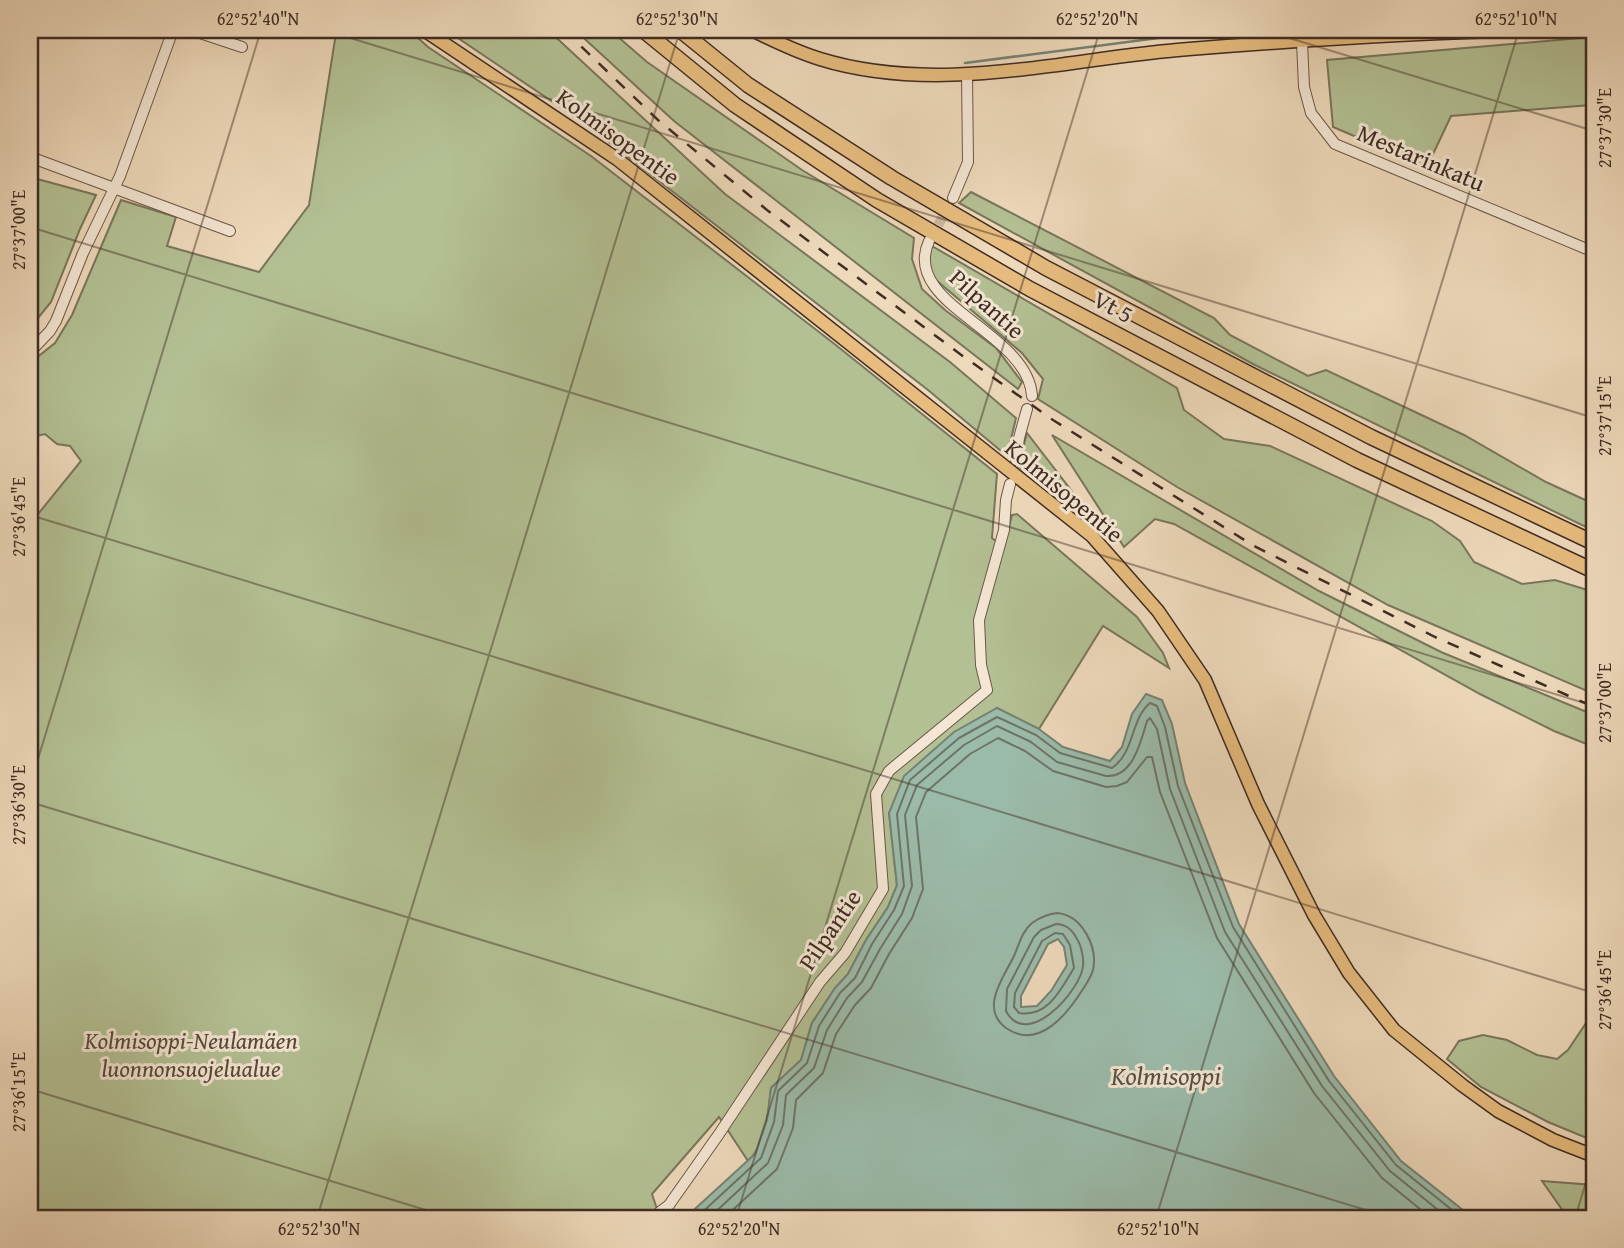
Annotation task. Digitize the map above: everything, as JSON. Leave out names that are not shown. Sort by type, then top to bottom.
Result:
[{"type":"highway","name":"Vt 5","points":[[643,30],[746,113],[877,200],[1030,289],[1357,460],[1594,571]]},
{"type":"highway","name":"Vt 5","points":[[680,30],[748,85],[880,170],[1046,268],[1371,437],[1594,543]]},
{"type":"main road","name":"Kolmisopentie","points":[[424,30],[617,159],[1092,536],[1158,611],[1205,680],[1258,804],[1314,915],[1349,974],[1394,1030],[1498,1111],[1553,1140],[1594,1156]]},
{"type":"main road","points":[[752,30],[794,50],[847,66],[898,72],[967,74],[1186,49],[1441,32],[1528,30]]},
{"type":"street","points":[[30,352],[56,321],[83,253],[114,190],[173,30]]},
{"type":"street","points":[[191,30],[242,47]]},
{"type":"street","name":"Mestarinkatu","points":[[1302,42],[1304,87],[1311,113],[1335,144],[1594,252]]},
{"type":"street","points":[[953,198],[968,162],[967,74]]},
{"type":"street","points":[[30,157],[230,231]]},
{"type":"street","name":"Pilpantie","points":[[929,241],[923,253],[925,274],[942,296],[1016,359],[1031,386],[1032,396]]},
{"type":"street","points":[[1016,460],[1027,409]]},
{"type":"street","name":"Pilpantie","points":[[652,1218],[669,1205],[820,982],[845,953],[883,889],[876,794],[889,771],[987,690],[981,665],[979,620],[1004,530],[1010,484]]},
{"type":"green space","name":"Kolmisoppi-Neulamäen luonnonsuojelualue","points":[[328,30],[409,30],[428,47],[591,156],[832,342],[997,474],[992,538],[1004,547],[1012,515],[1017,514],[1137,617],[1163,653],[1169,668],[1103,626],[1039,729],[997,708],[889,813],[897,886],[888,907],[848,974],[835,988],[812,1023],[801,1060],[771,1088],[766,1127],[759,1146],[748,1161],[719,1117],[652,1194],[660,1218],[30,1218],[30,524],[81,461],[70,446],[57,444],[45,434],[32,437],[30,435],[30,363],[55,343],[72,315],[121,200],[176,217],[167,246],[259,272],[309,205],[336,33]]},
{"type":"green space","points":[[446,30],[548,30],[725,194],[950,362],[1016,418],[1007,456],[928,390],[587,125]]},
{"type":"green space","points":[[575,30],[610,30],[647,62],[802,170],[914,238],[912,259],[922,289],[996,348],[1022,382],[1018,389],[674,121]]},
{"type":"green space","points":[[1592,37],[1591,105],[1451,116],[1427,167],[1333,127],[1327,60]]},
{"type":"green space","points":[[30,177],[96,195],[51,302],[30,328]]},
{"type":"green space","points":[[971,192],[1214,318],[1230,335],[1308,376],[1326,370],[1464,435],[1546,482],[1594,504],[1594,531],[1253,364],[959,203]]},
{"type":"green space","points":[[932,246],[1177,388],[1184,410],[1224,439],[1270,446],[1432,521],[1460,541],[1474,562],[1522,584],[1555,580],[1594,592],[1594,694],[1388,605],[1177,487],[1038,399],[1043,379],[1022,353],[936,280],[929,264]]},
{"type":"green space","points":[[1027,433],[1071,490],[1079,508],[1018,466]]},
{"type":"green space","points":[[1052,435],[1319,591],[1441,652],[1594,715],[1594,747],[1554,731],[1480,694],[1174,524],[1155,519],[1124,547]]},
{"type":"green space","points":[[1594,1011],[1594,1141],[1548,1122],[1481,1087],[1447,1059],[1459,1041],[1483,1035],[1507,1040],[1537,1055],[1557,1059],[1568,1050]]},
{"type":"green space","points":[[1542,1181],[1594,1185],[1594,1218],[1568,1218]]},
{"type":"water","name":"Kolmisoppi","points":[[1146,694],[1162,700],[1172,724],[1185,783],[1239,924],[1334,1076],[1401,1161],[1473,1218],[685,1218],[755,1154],[767,1120],[771,1088],[801,1060],[812,1023],[835,988],[848,974],[888,907],[897,885],[889,813],[904,776],[954,732],[997,708],[1039,729],[1063,747],[1110,761],[1122,747],[1132,714]],"holes":[[[1058,939],[1064,947],[1067,965],[1051,991],[1037,1006],[1021,1007],[1021,996],[1048,944]]]},
{"type":"waterway","points":[[965,63],[1212,31]]},
{"type":"tunnel","points":[[931,238],[949,205]]},
{"type":"railway","points":[[564,30],[658,120],[767,210],[1053,420],[1254,546],[1435,637],[1594,707]]}]
